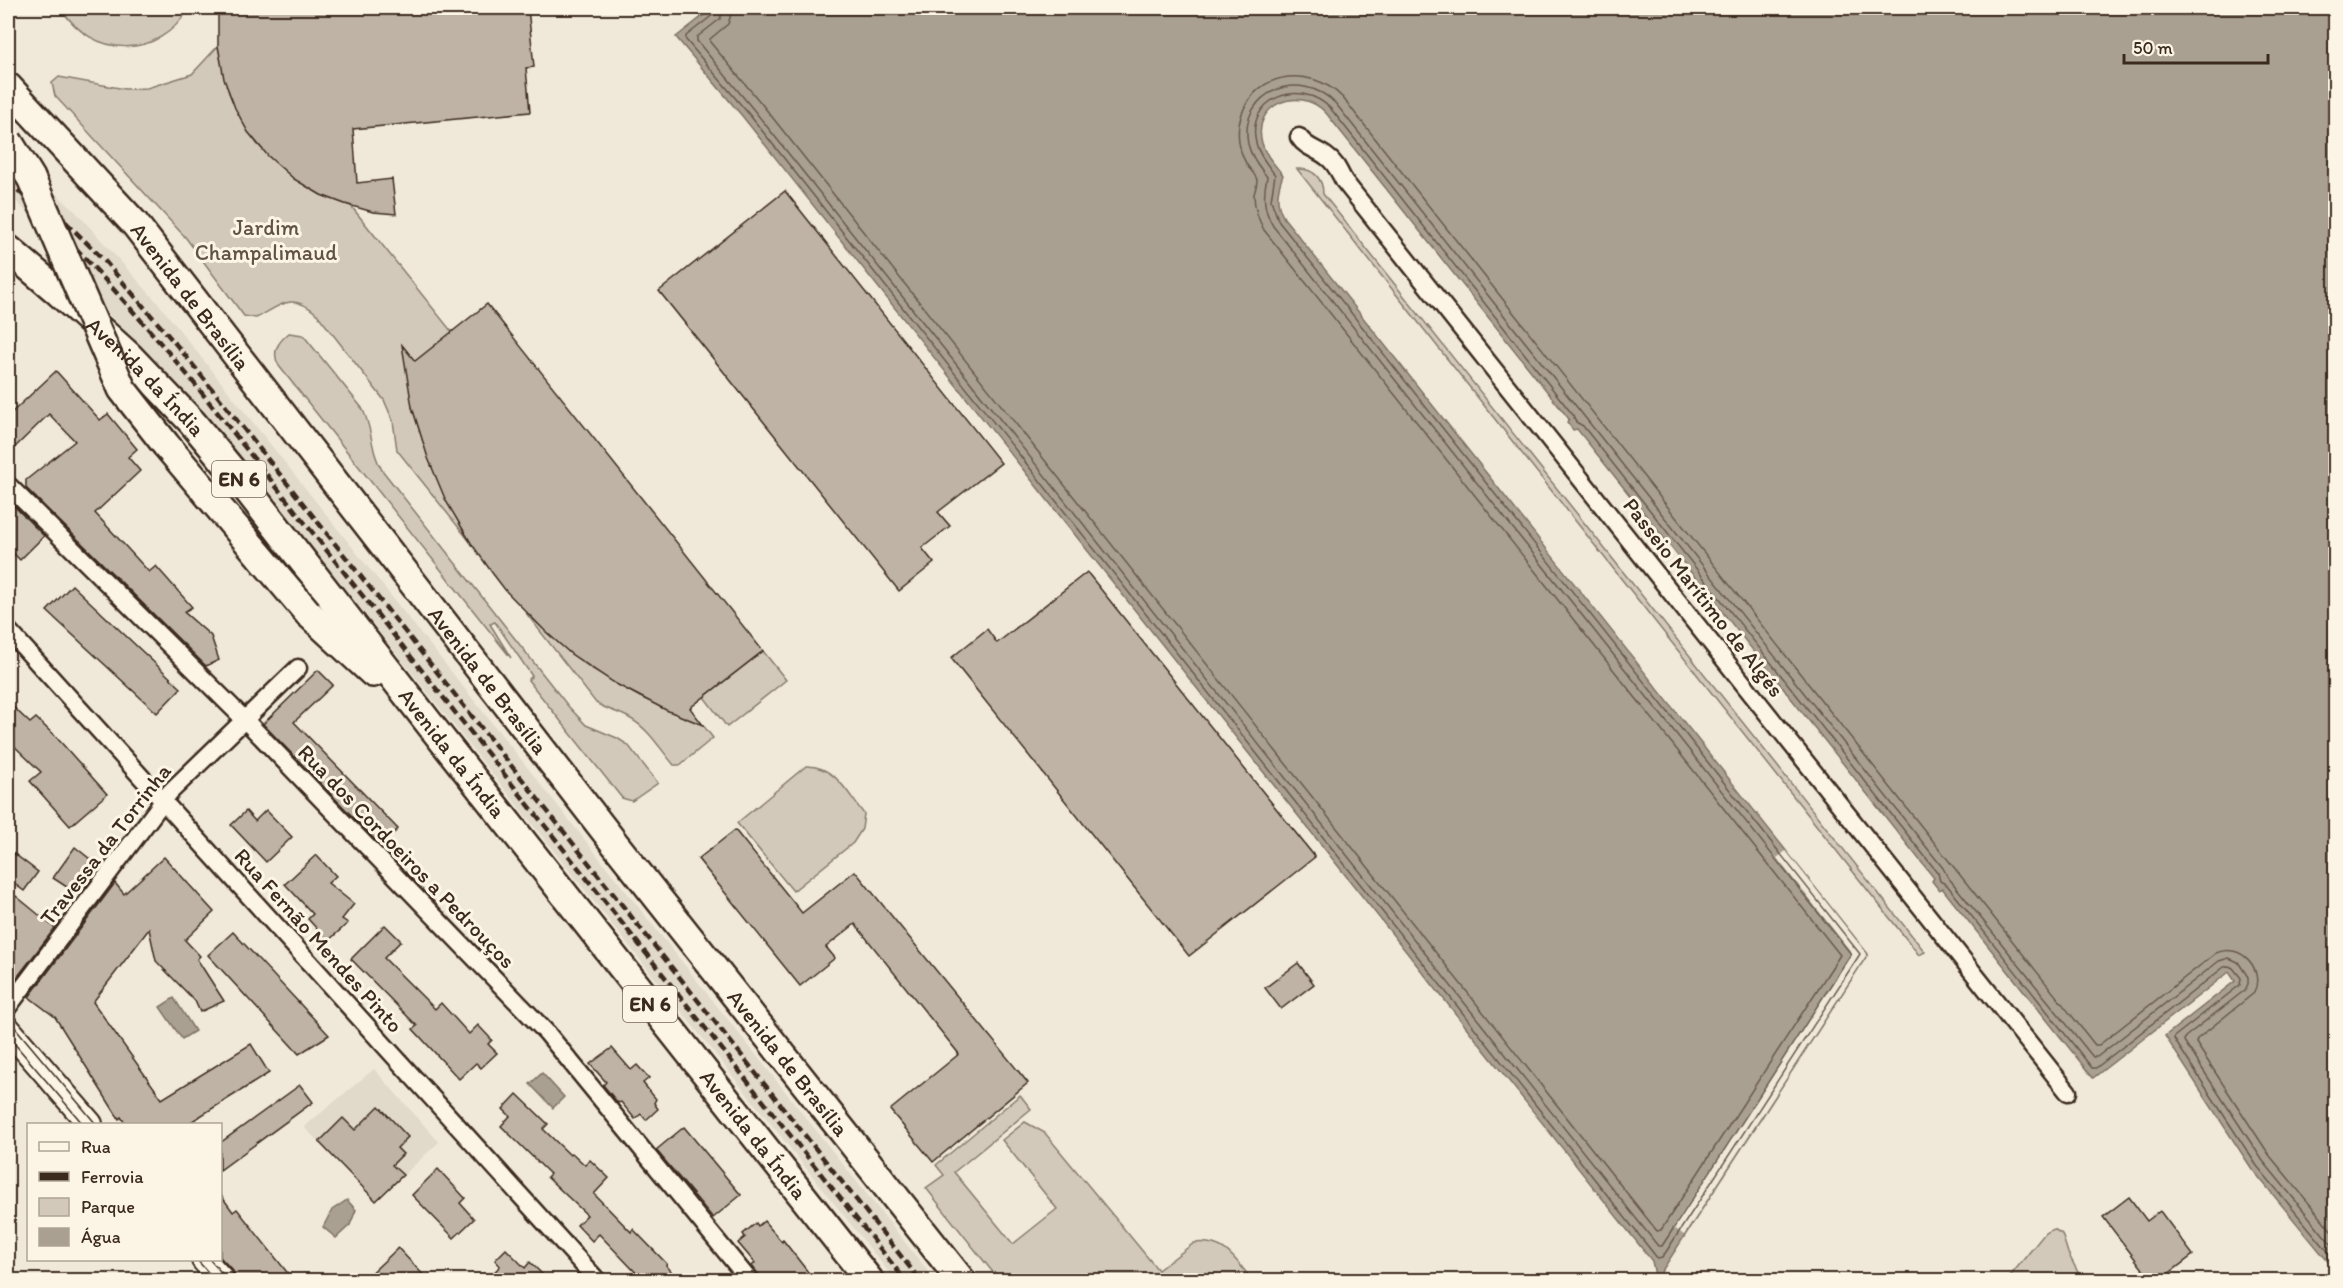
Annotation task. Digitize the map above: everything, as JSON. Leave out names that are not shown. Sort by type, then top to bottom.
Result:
[{"type":"main road","name":"Avenida de Brasília","points":[[8,87],[135,224],[615,844],[961,1281]]},
{"type":"main road","points":[[8,141],[31,178],[122,389],[166,445],[308,613],[432,727]]},
{"type":"main road","name":"Avenida da Índia","points":[[8,249],[129,356],[192,422],[869,1281]]},
{"type":"street","name":"Passeio Marítimo de Algés","points":[[1299,137],[1307,146],[1322,153],[1333,162],[1344,181],[2068,1092]]},
{"type":"street","name":"Rua dos Cordoeiros a Pedrouços","points":[[8,485],[245,720],[547,1033],[749,1281]]},
{"type":"street","name":"Rua Fernão Mendes Pinto","points":[[8,630],[597,1281]]},
{"type":"street","name":"Travessa da Torrinha","points":[[8,1007],[163,801],[298,668]]},
{"type":"street","points":[[8,1029],[88,1123]]},
{"type":"street","points":[[205,1261],[222,1281]]},
{"type":"shaded area","points":[[8,150],[75,211],[158,303],[935,1280],[895,1280],[240,457],[177,384],[88,293],[43,227],[8,194]]},
{"type":"shaded area","points":[[374,1069],[439,1142],[376,1201],[304,1127]]},
{"type":"green space","points":[[61,8],[189,8],[176,25],[161,37],[143,44],[125,47],[107,44],[90,37],[74,25]]},
{"type":"green space","name":"Jardim Champalimaud","points":[[218,46],[229,93],[242,121],[257,144],[294,179],[321,195],[351,206],[452,332],[412,407],[437,477],[452,511],[471,543],[397,450],[393,421],[384,400],[317,314],[300,303],[293,302],[279,305],[256,318],[244,316],[186,238],[55,96],[52,83],[59,77],[125,89],[147,88],[192,74]]},
{"type":"green space","points":[[1297,169],[1308,170],[1316,175],[1323,188],[1323,194],[1925,952],[1919,955]]},
{"type":"green space","points":[[289,333],[303,335],[362,408],[375,455],[382,470],[568,706],[586,725],[628,745],[658,783],[632,801],[622,798],[528,680],[532,676],[495,622],[490,624],[511,658],[279,366],[276,356],[277,348]]},
{"type":"green space","points":[[526,613],[571,654],[591,668],[640,697],[703,725],[713,738],[680,765],[674,765],[638,723],[596,703]]},
{"type":"green space","points":[[763,651],[786,680],[727,727],[704,697]]},
{"type":"green space","points":[[806,766],[825,770],[833,775],[864,814],[862,829],[853,843],[793,891],[737,823]]},
{"type":"green space","points":[[1020,1095],[1031,1109],[954,1172],[1013,1244],[1057,1209],[1002,1140],[1025,1122],[1045,1133],[1158,1270],[1194,1243],[1205,1243],[1214,1244],[1228,1252],[1252,1280],[999,1280],[926,1188],[944,1175],[936,1165]]},
{"type":"green space","points":[[2054,1229],[2062,1234],[2068,1253],[2082,1280],[2007,1280],[2045,1233]]},
{"type":"water","points":[[713,8],[2335,8],[2335,1270],[2252,1169],[2165,1036],[2235,981],[2229,972],[2093,1078],[1942,888],[1939,890],[1932,881],[1934,878],[1577,429],[1573,430],[1567,422],[1569,419],[1326,113],[1315,104],[1303,100],[1280,103],[1270,109],[1260,130],[1265,152],[1283,175],[1278,197],[1284,218],[1868,954],[1656,1280],[1652,1261],[743,117],[676,37]]},
{"type":"water","points":[[174,998],[195,1031],[182,1039],[160,1007]]},
{"type":"water","points":[[542,1073],[564,1097],[553,1108],[530,1084]]},
{"type":"water","points":[[347,1200],[356,1210],[350,1225],[336,1238],[323,1227],[332,1210]]},
{"type":"pier","points":[[1786,851],[1867,954],[1684,1235],[1673,1227],[1852,953],[1777,858]]},
{"type":"building","points":[[218,8],[528,8],[534,67],[526,68],[530,112],[353,129],[357,183],[392,179],[396,214],[373,212],[345,204],[321,195],[294,179],[268,156],[248,132],[235,108],[224,79],[218,46]]},
{"type":"building","points":[[785,191],[1001,463],[938,512],[950,526],[922,548],[934,563],[899,591],[659,291]]},
{"type":"building","points":[[487,304],[763,651],[690,708],[703,725],[666,710],[616,684],[571,654],[506,591],[471,543],[446,501],[428,458],[412,407],[402,345],[415,361]]},
{"type":"building","points":[[56,371],[100,420],[108,414],[137,449],[128,457],[140,471],[95,513],[149,572],[156,566],[192,607],[184,612],[211,636],[219,660],[206,666],[26,488],[26,480],[75,441],[49,414],[8,454],[8,416]]},
{"type":"building","points":[[8,500],[44,536],[20,560],[8,548]]},
{"type":"building","points":[[1087,572],[1315,857],[1189,956],[951,658],[987,629],[997,643]]},
{"type":"building","points":[[72,585],[181,688],[157,713],[47,611]]},
{"type":"building","points":[[318,670],[333,685],[294,722],[398,829],[381,846],[263,724]]},
{"type":"building","points":[[8,702],[30,723],[36,718],[107,794],[70,826],[30,781],[41,772],[8,740]]},
{"type":"building","points":[[266,810],[292,837],[266,862],[231,825],[246,811],[255,821]]},
{"type":"building","points":[[735,830],[802,913],[855,871],[1028,1083],[933,1162],[890,1110],[959,1054],[855,924],[826,947],[835,958],[800,986],[698,859]]},
{"type":"building","points":[[75,847],[100,867],[79,895],[53,878]]},
{"type":"building","points":[[8,849],[38,872],[24,891],[8,879]]},
{"type":"building","points":[[316,855],[336,876],[328,883],[354,904],[342,919],[348,923],[328,941],[308,919],[313,914],[285,884]]},
{"type":"building","points":[[164,857],[214,912],[185,940],[200,956],[197,959],[224,1001],[200,1012],[195,1001],[156,961],[149,929],[93,1002],[162,1099],[251,1044],[269,1073],[189,1123],[125,1123],[121,1117],[119,1119],[55,1017],[29,997],[115,883],[124,894]]},
{"type":"building","points":[[16,896],[55,928],[12,984],[8,981],[8,907]]},
{"type":"building","points":[[385,925],[401,941],[384,958],[435,1009],[441,1003],[469,1034],[478,1025],[492,1040],[488,1044],[497,1053],[481,1068],[476,1063],[459,1079],[413,1029],[417,1026],[351,959]]},
{"type":"building","points":[[233,932],[329,1035],[299,1054],[208,955]]},
{"type":"building","points":[[1298,963],[1314,984],[1281,1009],[1265,988]]},
{"type":"building","points":[[612,1048],[631,1070],[637,1065],[649,1078],[643,1083],[656,1099],[654,1103],[658,1109],[646,1120],[641,1114],[635,1119],[621,1102],[618,1103],[603,1085],[606,1082],[590,1064]]},
{"type":"building","points":[[300,1085],[313,1102],[222,1169],[222,1142]]},
{"type":"building","points":[[517,1094],[548,1124],[543,1129],[570,1155],[572,1153],[585,1165],[590,1160],[609,1178],[594,1194],[631,1232],[633,1229],[667,1264],[679,1281],[644,1281],[599,1234],[592,1241],[577,1225],[587,1215],[547,1177],[550,1174],[501,1126],[510,1116],[503,1109]]},
{"type":"building","points":[[379,1106],[408,1137],[397,1148],[403,1154],[392,1165],[403,1175],[376,1201],[319,1142],[343,1118],[355,1130]]},
{"type":"building","points":[[684,1127],[741,1195],[713,1218],[656,1150]]},
{"type":"building","points":[[438,1169],[465,1198],[460,1203],[474,1219],[454,1238],[412,1195]]},
{"type":"building","points":[[222,1197],[233,1212],[237,1209],[294,1281],[236,1280],[233,1271],[222,1259]]},
{"type":"building","points":[[2129,1197],[2147,1221],[2160,1211],[2193,1255],[2159,1281],[2152,1281],[2103,1217]]},
{"type":"building","points":[[764,1221],[782,1242],[783,1240],[815,1281],[764,1281],[752,1266],[755,1263],[738,1243],[745,1237],[743,1234],[756,1223],[758,1226]]},
{"type":"building","points":[[398,1248],[429,1281],[363,1281]]},
{"type":"building","points":[[506,1249],[525,1268],[530,1262],[549,1281],[486,1281],[500,1266],[495,1260]]},
{"type":"tram line","points":[[8,1019],[95,1123]]},
{"type":"tram line","points":[[8,1036],[82,1123]]},
{"type":"tram line","points":[[198,1261],[215,1280]]},
{"type":"tram line","points":[[211,1261],[228,1280]]},
{"type":"railway","points":[[8,165],[103,259],[185,355],[920,1280]]},
{"type":"railway","points":[[8,181],[102,276],[190,378],[905,1280]]}]
